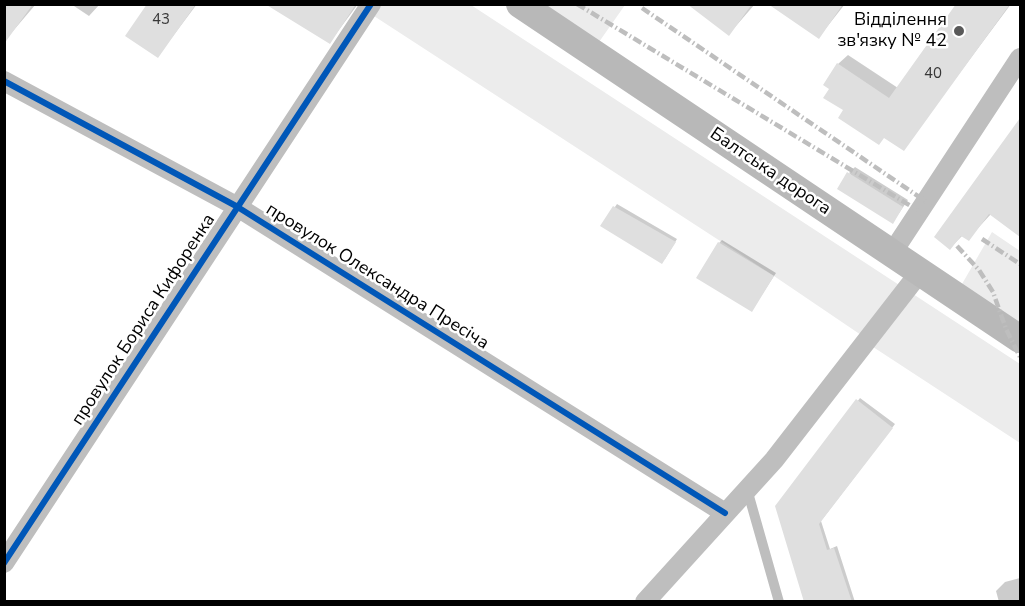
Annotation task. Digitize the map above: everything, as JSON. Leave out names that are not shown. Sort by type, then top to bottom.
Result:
[{"type":"main road","name":"Балтська дорога","points":[[520,4],[1020,339]]},
{"type":"street","name":"провулок Бориса Кифоренка","points":[[4,563],[370,4]]},
{"type":"street","points":[[892,253],[1020,58]]},
{"type":"street","name":"провулок Олександра Пресіча","points":[[4,81],[237,206],[726,513]]},
{"type":"street","points":[[645,602],[774,460],[920,272]]},
{"type":"lane","points":[[747,489],[779,602]]},
{"type":"shaded area","points":[[357,5],[471,5],[1020,364],[1020,443],[867,343],[864,337],[774,276]]},
{"type":"shaded area","points":[[538,5],[625,5],[599,42]]},
{"type":"shaded area","points":[[992,232],[1020,251],[1020,323],[962,284]]},
{"type":"building","points":[[4,4],[33,4],[4,44]]},
{"type":"building","points":[[147,4],[196,4],[158,58],[125,36]]},
{"type":"building","points":[[265,4],[356,4],[330,44]]},
{"type":"building","points":[[687,4],[752,4],[729,36]]},
{"type":"building","points":[[768,4],[843,4],[819,39]]},
{"type":"building","points":[[956,4],[1010,4],[904,151],[884,138],[879,145],[838,118],[843,110],[823,98],[829,89],[823,85],[837,63],[889,98]]},
{"type":"building","points":[[1020,118],[1020,237],[989,214],[969,241],[961,236],[950,250],[934,237]]},
{"type":"building","points":[[847,172],[903,207],[893,224],[837,189]]},
{"type":"building","points":[[613,206],[676,242],[662,264],[600,226]]},
{"type":"building","points":[[718,242],[774,276],[752,312],[696,278]]},
{"type":"building","points":[[856,399],[893,428],[819,524],[827,550],[834,548],[852,602],[804,602],[775,506]]},
{"type":"railway","points":[[577,4],[919,211],[928,220]]},
{"type":"railway","points":[[642,8],[931,205]]},
{"type":"railway","points":[[982,239],[1020,264]]},
{"type":"railway","points":[[957,246],[979,270],[993,292],[1006,329],[1020,357]]},
{"type":"cycle path","points":[[4,563],[371,4]]},
{"type":"cycle path","points":[[4,81],[236,206],[725,513]]},
{"type":"place","name":"Відділення зв'язку № 42","points":[[959,31]]}]
